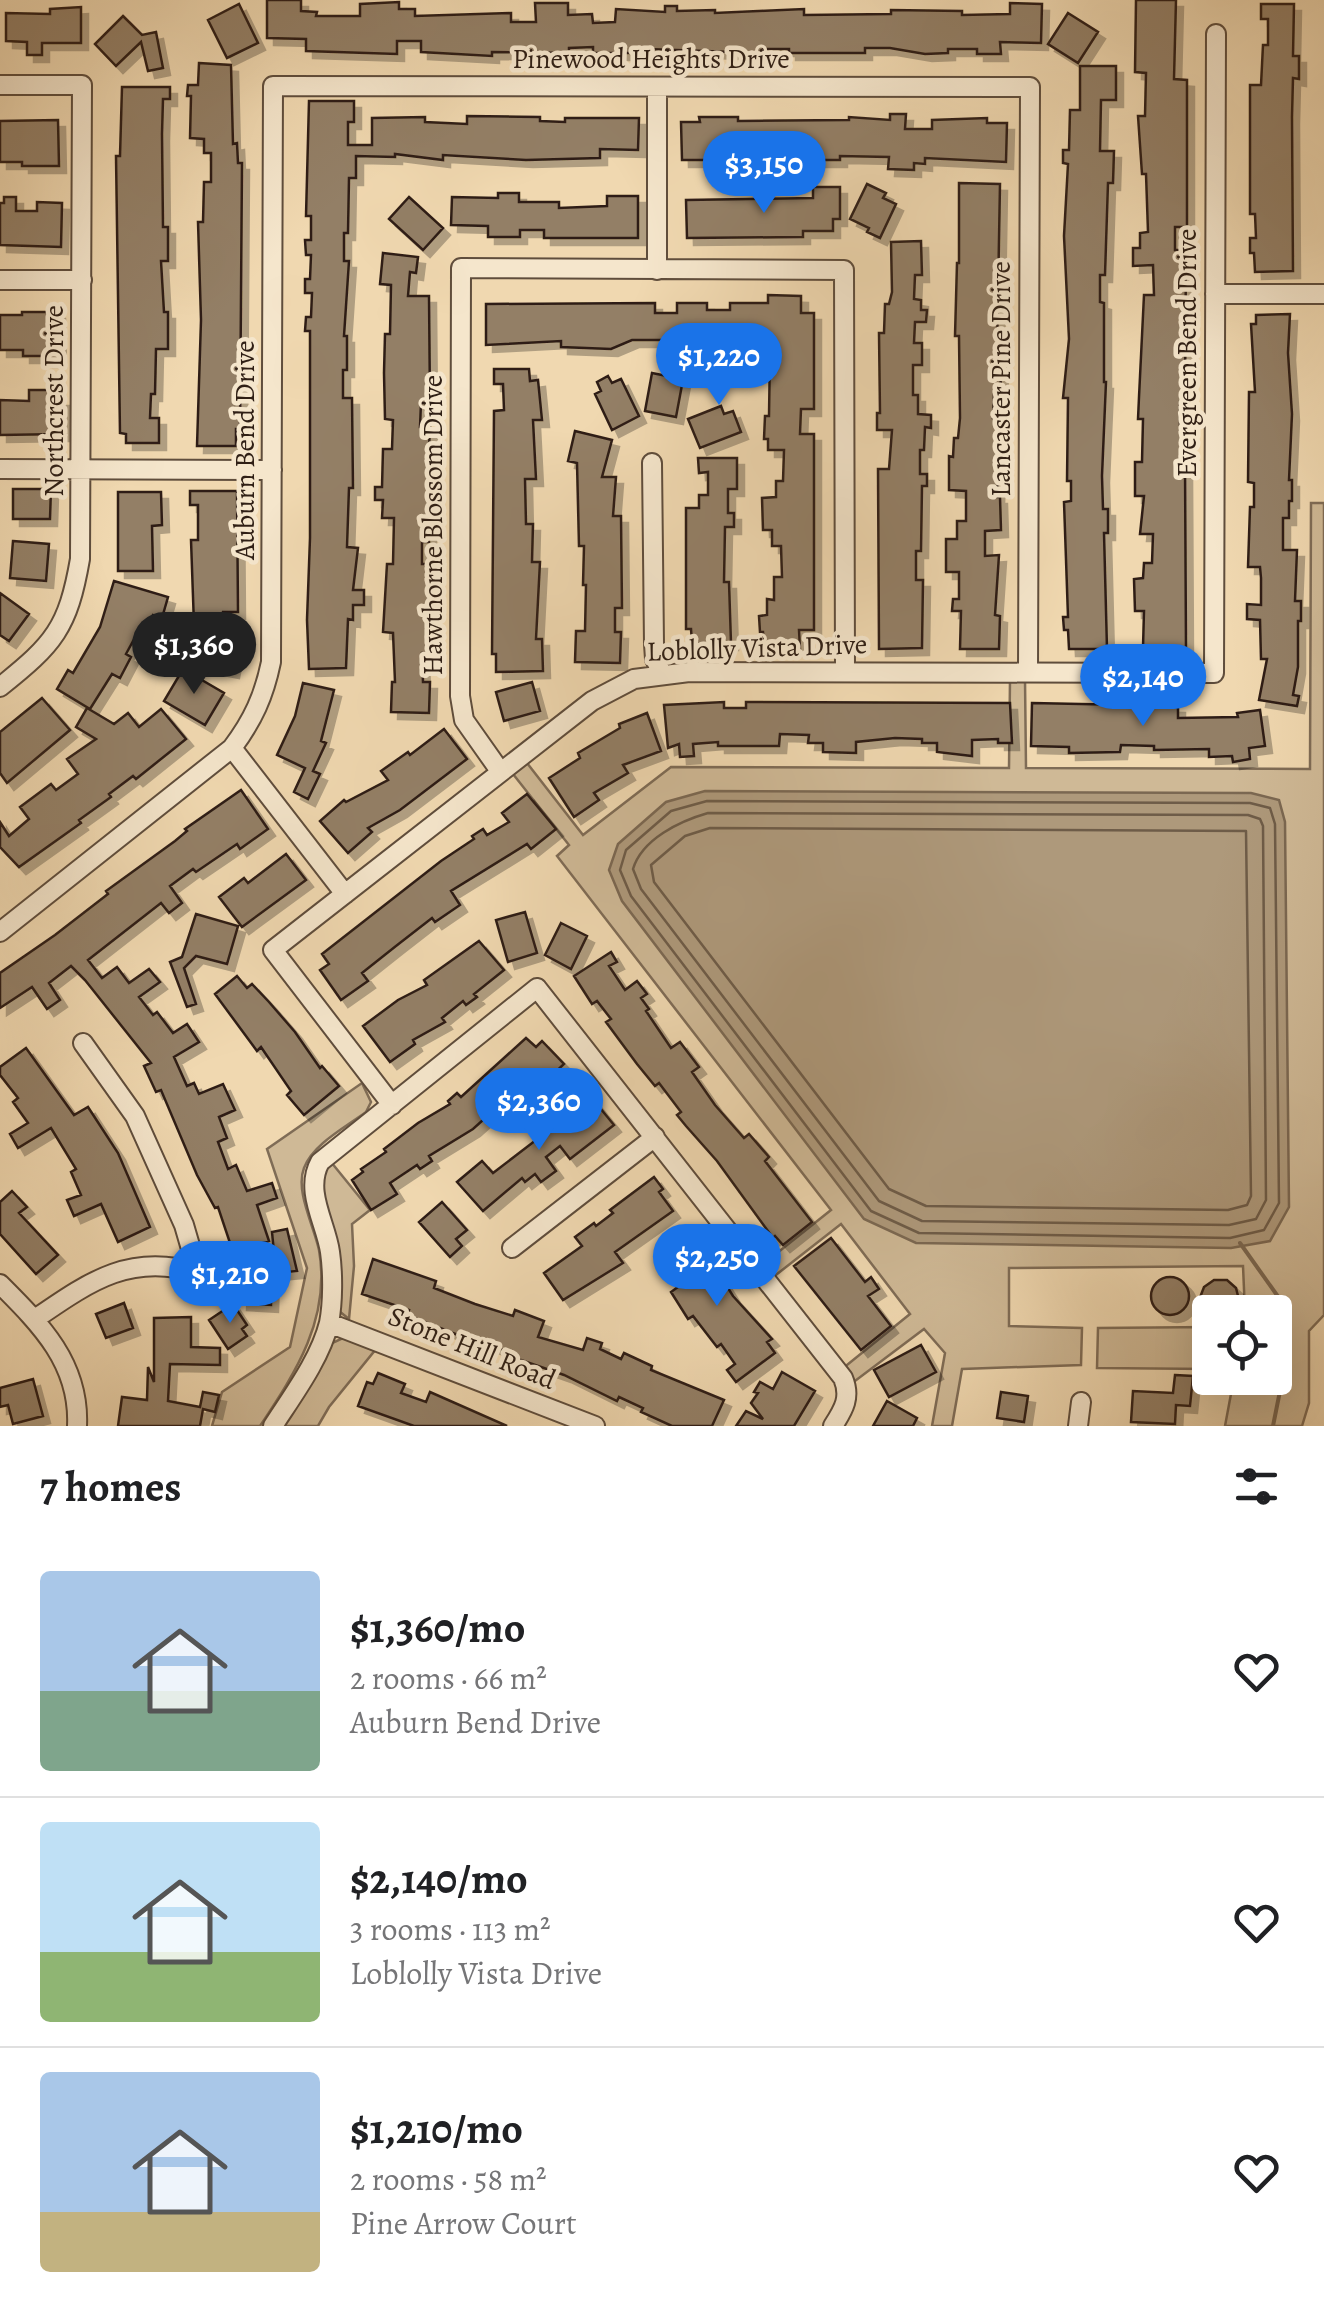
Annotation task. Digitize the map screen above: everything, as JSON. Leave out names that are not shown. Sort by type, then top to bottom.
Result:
[{"type":"street","name":"Evergreen Bend Drive","points":[[1214,672],[1216,34]]},
{"type":"street","name":"Northcrest Drive","points":[[0,85],[82,85],[80,558],[74,594],[61,630],[37,658],[0,687]]},
{"type":"street","name":"Pinewood Heights Drive","points":[[272,86],[1030,87]]},
{"type":"street","name":"Auburn Bend Drive","points":[[0,932],[232,748],[255,717],[266,689],[271,662],[272,86]]},
{"type":"street","points":[[657,87],[658,270],[844,270],[845,672]]},
{"type":"street","name":"Lancaster Pine Drive","points":[[1028,672],[1030,87]]},
{"type":"street","name":"Hawthorne Blossom Drive","points":[[500,771],[464,720],[460,696],[461,268],[658,270]]},
{"type":"street","points":[[0,280],[82,280]]},
{"type":"street","points":[[1215,294],[1324,294]]},
{"type":"street","points":[[652,463],[654,644],[662,674]]},
{"type":"street","points":[[0,469],[272,470]]},
{"type":"street","name":"Loblolly Vista Drive","points":[[392,1105],[273,950],[592,701],[634,680],[662,674],[1214,672]]},
{"type":"street","points":[[232,748],[345,894]]},
{"type":"street","points":[[273,1426],[317,1352],[328,1324],[331,1258],[313,1174],[320,1162],[537,988],[846,1383],[846,1406],[833,1426]]},
{"type":"street","points":[[35,1319],[90,1282],[139,1264],[176,1266],[198,1274],[184,1226],[135,1116],[83,1043]]},
{"type":"street","points":[[512,1248],[655,1137]]},
{"type":"street","points":[[0,1284],[35,1319],[71,1373],[77,1395],[77,1426]]},
{"type":"street","name":"Stone Hill Road","points":[[328,1324],[595,1426]]},
{"type":"street","points":[[1078,1426],[1081,1402]]},
{"type":"shaded area","points":[[1311,503],[1324,503],[1324,1315],[1309,1331],[1309,1403],[1302,1426],[1225,1426],[1231,1395],[1292,1395],[1292,1295],[1244,1295],[1243,1266],[1009,1268],[1009,1326],[1082,1328],[1081,1365],[962,1369],[952,1426],[932,1426],[945,1353],[924,1329],[851,1384],[842,1369],[910,1314],[841,1224],[772,1278],[762,1265],[831,1210],[557,856],[569,845],[513,774],[527,763],[583,835],[671,767],[1009,768],[1010,680],[1025,680],[1026,768],[1310,769]]},
{"type":"shaded area","points":[[362,1083],[371,1102],[366,1112],[315,1151],[302,1177],[303,1198],[319,1250],[321,1275],[320,1299],[308,1343],[260,1426],[212,1426],[222,1392],[290,1347],[307,1268],[267,1149]]},
{"type":"shaded area","points":[[331,1162],[370,1210],[352,1224],[354,1266],[349,1319],[339,1311],[322,1192],[323,1169]]},
{"type":"shaded area","points":[[1192,1327],[1192,1369],[1097,1368],[1098,1328]]},
{"type":"shaded area","points":[[343,1338],[376,1349],[318,1426],[282,1426],[330,1344]]},
{"type":"water","points":[[705,791],[1251,793],[1279,800],[1285,822],[1289,1207],[1270,1241],[1231,1248],[916,1243],[864,1219],[622,901],[609,870],[618,844],[666,802]]},
{"type":"building","points":[[267,0],[301,0],[301,11],[317,12],[316,16],[360,16],[360,4],[399,2],[399,9],[415,9],[415,16],[511,13],[511,22],[536,22],[535,3],[568,3],[568,15],[592,14],[593,23],[615,22],[616,9],[665,12],[665,6],[677,6],[677,11],[715,13],[804,9],[804,15],[891,14],[891,10],[962,11],[962,15],[1010,14],[1010,3],[1042,4],[1041,43],[1000,42],[1001,54],[948,49],[948,53],[925,54],[890,48],[865,48],[865,53],[648,49],[648,53],[593,53],[593,47],[569,48],[569,53],[492,52],[492,56],[421,52],[421,41],[397,41],[397,54],[306,51],[306,39],[267,38]]},
{"type":"building","points":[[1136,0],[1176,0],[1174,79],[1187,80],[1187,227],[1175,227],[1175,250],[1186,250],[1185,402],[1180,402],[1180,425],[1184,425],[1186,649],[1143,648],[1144,611],[1135,611],[1134,579],[1143,578],[1144,563],[1152,563],[1153,534],[1140,534],[1144,496],[1135,496],[1135,462],[1142,462],[1143,419],[1138,419],[1144,295],[1154,295],[1153,265],[1133,266],[1133,248],[1140,248],[1140,233],[1148,232],[1138,116],[1145,116],[1146,73],[1135,72]]},
{"type":"building","points":[[239,4],[258,43],[227,58],[208,20]]},
{"type":"building","points":[[1261,4],[1294,4],[1293,56],[1299,56],[1299,79],[1293,78],[1293,271],[1255,272],[1254,253],[1250,253],[1250,238],[1256,238],[1255,214],[1250,214],[1250,85],[1261,85],[1263,45],[1268,45],[1268,19],[1261,19]]},
{"type":"building","points":[[81,7],[81,43],[42,43],[42,55],[27,55],[27,42],[6,41],[6,13],[50,14],[50,9]]},
{"type":"building","points":[[1068,13],[1098,32],[1078,63],[1048,44]]},
{"type":"building","points":[[123,16],[142,35],[156,32],[163,68],[148,71],[141,42],[116,66],[95,44]]},
{"type":"building","points":[[199,63],[231,65],[233,144],[237,143],[238,163],[242,163],[240,429],[236,429],[236,446],[197,446],[201,320],[198,222],[203,222],[204,182],[211,182],[211,153],[204,153],[204,139],[190,138],[188,85],[198,85]]},
{"type":"building","points":[[1080,66],[1116,66],[1116,100],[1101,100],[1100,151],[1114,151],[1113,183],[1108,183],[1105,275],[1100,275],[1106,382],[1102,476],[1103,509],[1108,509],[1108,533],[1104,533],[1107,649],[1069,649],[1063,617],[1068,617],[1064,502],[1071,501],[1071,481],[1067,481],[1068,398],[1063,398],[1069,339],[1064,236],[1068,164],[1063,163],[1063,150],[1069,150],[1070,110],[1080,110]]},
{"type":"building","points":[[122,87],[170,87],[170,99],[163,99],[162,134],[163,227],[168,227],[168,261],[161,261],[168,349],[156,349],[150,418],[159,418],[159,443],[126,443],[126,434],[120,433],[116,156],[120,156]]},
{"type":"building","points":[[309,101],[354,101],[354,122],[348,122],[348,145],[372,145],[372,118],[425,117],[425,122],[467,124],[467,116],[540,117],[540,121],[565,122],[565,118],[639,118],[638,150],[600,149],[600,158],[526,160],[443,155],[443,160],[395,154],[356,156],[356,178],[349,178],[348,233],[344,233],[344,261],[349,261],[343,398],[352,398],[353,488],[349,488],[347,547],[358,548],[353,590],[364,590],[364,605],[353,605],[353,620],[348,619],[346,668],[309,669],[310,331],[305,331],[306,317],[311,317],[312,293],[305,293],[311,255],[306,255],[305,240],[311,240],[311,216],[306,216]]},
{"type":"building","points":[[890,114],[906,114],[905,129],[932,129],[932,120],[987,118],[987,123],[1007,123],[1006,162],[925,158],[925,164],[914,163],[914,170],[888,169],[889,157],[682,160],[681,122],[700,122],[699,117],[738,117],[738,121],[849,117],[890,120]]},
{"type":"building","points":[[58,120],[59,166],[0,162],[0,121]]},
{"type":"building","points":[[959,183],[1000,184],[997,352],[1002,352],[1000,394],[994,394],[993,418],[1001,418],[997,497],[1001,530],[985,531],[985,556],[999,555],[995,615],[1000,616],[999,649],[960,649],[961,611],[952,611],[953,599],[959,599],[959,572],[946,572],[946,539],[957,539],[957,521],[966,521],[966,491],[949,490],[949,456],[953,457],[960,418],[959,336],[955,336]]},
{"type":"building","points":[[867,184],[886,193],[883,198],[896,204],[880,238],[850,219]]},
{"type":"building","points":[[813,187],[840,187],[840,219],[833,219],[833,231],[803,231],[803,237],[687,238],[686,200],[813,198]]},
{"type":"building","points":[[498,193],[519,193],[519,202],[559,202],[559,208],[607,206],[607,196],[638,196],[638,238],[544,238],[544,230],[520,230],[520,237],[488,237],[488,226],[451,225],[452,197],[498,198]]},
{"type":"building","points":[[4,197],[16,197],[16,211],[37,211],[37,202],[62,203],[61,247],[0,245],[0,203],[4,203]]},
{"type":"building","points":[[409,197],[443,228],[423,250],[389,219]]},
{"type":"building","points":[[921,241],[922,275],[915,275],[914,299],[921,300],[921,310],[927,310],[926,322],[915,322],[914,343],[922,343],[922,365],[913,365],[913,395],[918,395],[918,414],[931,415],[931,428],[925,427],[924,450],[920,450],[920,474],[927,474],[927,486],[922,486],[921,551],[916,551],[916,580],[923,580],[922,648],[879,649],[878,469],[889,469],[892,430],[877,430],[879,333],[884,333],[885,304],[889,304],[892,292],[891,242]]},
{"type":"building","points":[[383,253],[418,257],[416,273],[410,272],[408,296],[429,296],[430,403],[421,403],[420,427],[430,427],[429,542],[422,542],[422,564],[428,564],[430,653],[422,653],[423,682],[430,682],[429,713],[391,712],[395,682],[393,633],[383,632],[387,564],[393,564],[394,518],[382,518],[383,500],[375,500],[375,487],[382,487],[383,449],[392,449],[393,420],[385,419],[385,334],[390,334],[391,285],[380,284]]},
{"type":"building","points":[[768,295],[801,296],[801,313],[814,313],[814,409],[801,409],[800,434],[814,434],[814,630],[799,630],[800,649],[764,649],[760,632],[759,616],[767,615],[767,599],[774,600],[774,577],[782,577],[781,546],[772,546],[772,530],[763,530],[762,498],[776,497],[776,481],[783,481],[784,450],[768,450],[768,439],[764,439],[765,416],[769,416],[770,351],[765,351],[765,343],[707,343],[706,348],[677,348],[677,340],[632,340],[611,349],[561,347],[561,341],[486,345],[486,304],[655,303],[655,313],[677,313],[677,303],[707,303],[707,310],[730,310],[730,303],[768,303]]},
{"type":"building","points":[[58,312],[59,360],[23,356],[23,350],[0,350],[0,315]]},
{"type":"building","points":[[1290,314],[1292,501],[1289,518],[1283,518],[1283,550],[1297,550],[1295,601],[1301,601],[1301,621],[1293,695],[1299,696],[1297,706],[1259,700],[1267,659],[1261,659],[1260,620],[1247,619],[1247,604],[1261,605],[1260,567],[1248,567],[1250,507],[1254,507],[1254,483],[1248,482],[1249,392],[1255,392],[1251,324],[1256,324],[1256,315]]},
{"type":"building","points":[[674,367],[685,369],[676,417],[645,411],[652,373],[672,377]]},
{"type":"building","points":[[494,369],[529,369],[530,381],[538,380],[542,420],[533,420],[536,479],[525,479],[526,524],[533,524],[532,562],[540,562],[536,639],[542,639],[543,671],[496,672],[496,654],[492,654],[494,411],[504,410],[503,384],[494,384]]},
{"type":"building","points":[[608,376],[612,383],[621,379],[639,416],[612,430],[595,394],[601,391],[597,382]]},
{"type":"building","points":[[29,390],[54,390],[54,399],[63,399],[62,434],[0,435],[0,400],[29,401]]},
{"type":"building","points":[[721,406],[724,414],[733,411],[741,432],[700,448],[688,419]]},
{"type":"building","points":[[575,431],[612,440],[602,477],[616,477],[613,516],[621,516],[622,608],[615,608],[615,632],[621,632],[620,663],[575,662],[576,631],[585,631],[586,585],[584,546],[579,546],[577,463],[568,461]]},
{"type":"building","points":[[698,458],[737,458],[737,489],[728,489],[728,513],[734,513],[734,527],[725,527],[724,582],[729,582],[731,643],[692,644],[691,629],[686,629],[686,508],[699,508],[699,495],[708,495],[708,472],[699,473]]},
{"type":"building","points":[[13,489],[51,489],[50,519],[13,519]]},
{"type":"building","points":[[190,491],[237,491],[238,612],[223,612],[218,637],[238,641],[232,671],[181,661],[188,624],[194,625],[191,540],[198,540],[198,505],[190,505]]},
{"type":"building","points":[[118,492],[161,492],[162,525],[152,526],[153,571],[118,571]]},
{"type":"building","points":[[13,541],[49,544],[46,581],[10,578]]},
{"type":"building","points":[[114,581],[168,597],[162,618],[153,615],[147,635],[138,632],[126,654],[131,657],[120,678],[112,674],[90,709],[57,689],[68,670],[73,673],[100,627]]},
{"type":"building","points":[[0,593],[29,614],[9,641],[0,635]]},
{"type":"building","points":[[183,669],[224,693],[205,725],[164,701]]},
{"type":"building","points":[[532,682],[540,711],[504,721],[496,692]]},
{"type":"building","points":[[303,683],[334,690],[321,741],[326,743],[313,771],[320,774],[308,799],[294,792],[305,768],[277,755],[295,716]]},
{"type":"building","points":[[42,698],[70,730],[7,783],[0,773],[0,732]]},
{"type":"building","points":[[724,702],[724,708],[746,708],[746,702],[1010,703],[1012,743],[972,740],[972,756],[937,752],[937,743],[922,743],[922,739],[895,738],[856,742],[856,753],[823,752],[823,743],[808,743],[809,735],[780,734],[779,746],[693,744],[694,756],[680,757],[679,744],[668,748],[664,705]]},
{"type":"building","points":[[1032,703],[1178,706],[1178,718],[1238,717],[1237,713],[1260,710],[1265,746],[1249,748],[1250,759],[1233,762],[1232,756],[1209,757],[1209,749],[1154,750],[1154,746],[1121,745],[1120,752],[1069,753],[1069,747],[1031,746]]},
{"type":"building","points":[[87,708],[114,724],[128,713],[139,727],[161,709],[186,739],[136,779],[133,776],[109,794],[111,797],[79,820],[81,823],[19,867],[0,847],[0,822],[9,836],[29,819],[20,807],[51,784],[56,790],[78,774],[67,759],[96,739],[76,727]]},
{"type":"building","points":[[647,713],[661,751],[623,765],[628,773],[594,793],[599,800],[574,817],[549,778],[580,758],[578,753],[620,728],[619,724]]},
{"type":"building","points":[[444,729],[467,759],[400,810],[368,828],[372,832],[348,853],[320,821],[344,800],[388,780],[381,771]]},
{"type":"building","points":[[241,790],[268,829],[240,849],[237,844],[196,872],[193,869],[170,886],[182,903],[169,913],[161,903],[88,960],[102,978],[117,967],[129,983],[149,969],[160,982],[139,997],[173,1033],[187,1024],[199,1042],[174,1057],[187,1086],[194,1083],[199,1094],[223,1084],[235,1110],[219,1117],[227,1138],[218,1142],[228,1169],[236,1165],[247,1191],[272,1183],[277,1198],[257,1205],[269,1241],[233,1252],[218,1207],[215,1208],[197,1175],[161,1090],[156,1092],[144,1066],[151,1063],[85,980],[71,966],[49,983],[60,1000],[47,1009],[32,987],[0,1008],[0,973]]},
{"type":"building","points":[[527,794],[556,829],[531,849],[527,844],[451,891],[460,905],[435,922],[432,918],[362,973],[368,981],[341,1000],[320,970],[329,964],[322,954],[474,839],[472,836],[483,829],[487,835],[509,822],[502,813]]},
{"type":"building","points":[[286,854],[306,880],[242,927],[219,897],[244,878],[248,883]]},
{"type":"building","points":[[525,912],[537,953],[508,962],[496,920]]},
{"type":"building","points":[[196,914],[238,926],[227,964],[196,956],[184,968],[196,1004],[187,1007],[170,962],[182,957]]},
{"type":"building","points":[[561,923],[587,936],[571,969],[545,955]]},
{"type":"building","points":[[479,941],[504,970],[474,994],[477,997],[466,1005],[463,1001],[442,1018],[445,1022],[413,1040],[415,1044],[390,1062],[363,1026],[398,1000],[427,985],[424,980]]},
{"type":"building","points":[[611,952],[617,962],[609,966],[625,990],[637,981],[647,994],[641,998],[649,1009],[646,1011],[671,1048],[680,1042],[699,1067],[692,1072],[715,1105],[744,1138],[749,1134],[769,1157],[765,1161],[812,1222],[783,1245],[773,1238],[717,1161],[677,1115],[681,1112],[659,1083],[655,1086],[637,1064],[606,1022],[611,1019],[597,1001],[592,1004],[574,976]]},
{"type":"building","points":[[237,976],[247,988],[252,984],[269,1002],[320,1068],[339,1086],[304,1115],[287,1095],[291,1091],[261,1047],[257,1051],[215,994]]},
{"type":"building","points":[[526,1038],[536,1047],[542,1041],[564,1064],[542,1085],[537,1080],[503,1102],[473,1129],[429,1156],[432,1161],[420,1169],[417,1165],[390,1183],[397,1194],[371,1210],[352,1180],[363,1172],[361,1169],[418,1123],[450,1104],[448,1101],[457,1093],[461,1097]]},
{"type":"building","points":[[26,1048],[74,1115],[88,1107],[118,1153],[150,1227],[118,1242],[101,1204],[74,1216],[67,1200],[81,1195],[71,1172],[76,1169],[51,1128],[18,1148],[10,1134],[28,1123],[13,1102],[18,1098],[0,1075],[0,1067]]},
{"type":"building","points":[[587,1092],[614,1125],[570,1159],[560,1146],[546,1157],[556,1171],[541,1182],[535,1174],[525,1182],[522,1178],[483,1211],[457,1182],[482,1161],[493,1173],[540,1137],[538,1134],[567,1116],[563,1111]]},
{"type":"building","points":[[654,1177],[673,1211],[615,1252],[623,1263],[563,1300],[544,1273],[582,1246],[575,1237],[594,1223],[596,1226],[613,1213],[610,1210]]},
{"type":"building","points":[[12,1191],[27,1207],[19,1213],[58,1255],[36,1274],[0,1234],[0,1202]]},
{"type":"building","points":[[442,1202],[467,1230],[456,1239],[462,1246],[450,1257],[419,1222]]},
{"type":"building","points":[[287,1229],[297,1271],[276,1273],[272,1232]]},
{"type":"building","points":[[688,1233],[700,1247],[692,1254],[705,1269],[713,1264],[733,1296],[772,1339],[767,1342],[775,1353],[736,1382],[727,1370],[735,1364],[693,1316],[688,1319],[671,1292],[682,1284],[659,1259]]},
{"type":"building","points":[[831,1238],[865,1282],[871,1277],[879,1289],[868,1296],[891,1326],[861,1350],[794,1266]]},
{"type":"building","points":[[373,1259],[436,1281],[434,1288],[475,1304],[513,1316],[515,1310],[544,1321],[538,1337],[583,1350],[587,1338],[602,1343],[600,1349],[621,1359],[624,1353],[652,1366],[651,1370],[724,1400],[712,1426],[672,1426],[619,1397],[617,1401],[564,1375],[515,1358],[516,1354],[463,1337],[407,1315],[409,1310],[362,1294]]},
{"type":"building","points":[[241,1270],[272,1271],[271,1305],[240,1303]]},
{"type":"building","points":[[1170,1277],[1183,1283],[1189,1296],[1183,1309],[1170,1315],[1157,1309],[1151,1296],[1157,1283]]},
{"type":"building","points":[[1214,1280],[1227,1280],[1238,1295],[1201,1295]]},
{"type":"building","points":[[124,1303],[133,1328],[106,1338],[96,1314]]},
{"type":"building","points":[[233,1304],[247,1325],[242,1329],[247,1336],[228,1349],[209,1320]]},
{"type":"building","points":[[191,1317],[191,1347],[220,1348],[220,1365],[170,1364],[168,1401],[200,1407],[203,1392],[219,1395],[215,1412],[203,1409],[200,1426],[118,1426],[122,1397],[147,1400],[148,1367],[154,1382],[154,1318]]},
{"type":"building","points":[[921,1345],[936,1372],[889,1397],[874,1370]]},
{"type":"building","points":[[782,1372],[815,1391],[794,1426],[736,1426],[746,1411],[763,1419],[751,1403],[758,1393],[754,1392],[760,1382],[773,1389]]},
{"type":"building","points":[[378,1373],[405,1384],[401,1393],[426,1402],[430,1392],[507,1426],[414,1426],[358,1406],[367,1382],[373,1384]]},
{"type":"building","points":[[1175,1375],[1192,1376],[1190,1406],[1176,1405],[1175,1424],[1131,1422],[1133,1391],[1173,1393]]},
{"type":"building","points":[[33,1379],[43,1416],[13,1424],[8,1405],[0,1407],[0,1388]]},
{"type":"building","points":[[1001,1392],[1028,1396],[1024,1422],[997,1418]]},
{"type":"building","points":[[887,1401],[917,1418],[913,1426],[873,1426]]},
{"type":"waterway","points":[[1240,1243],[1279,1298],[1281,1386],[1273,1426]]}]
